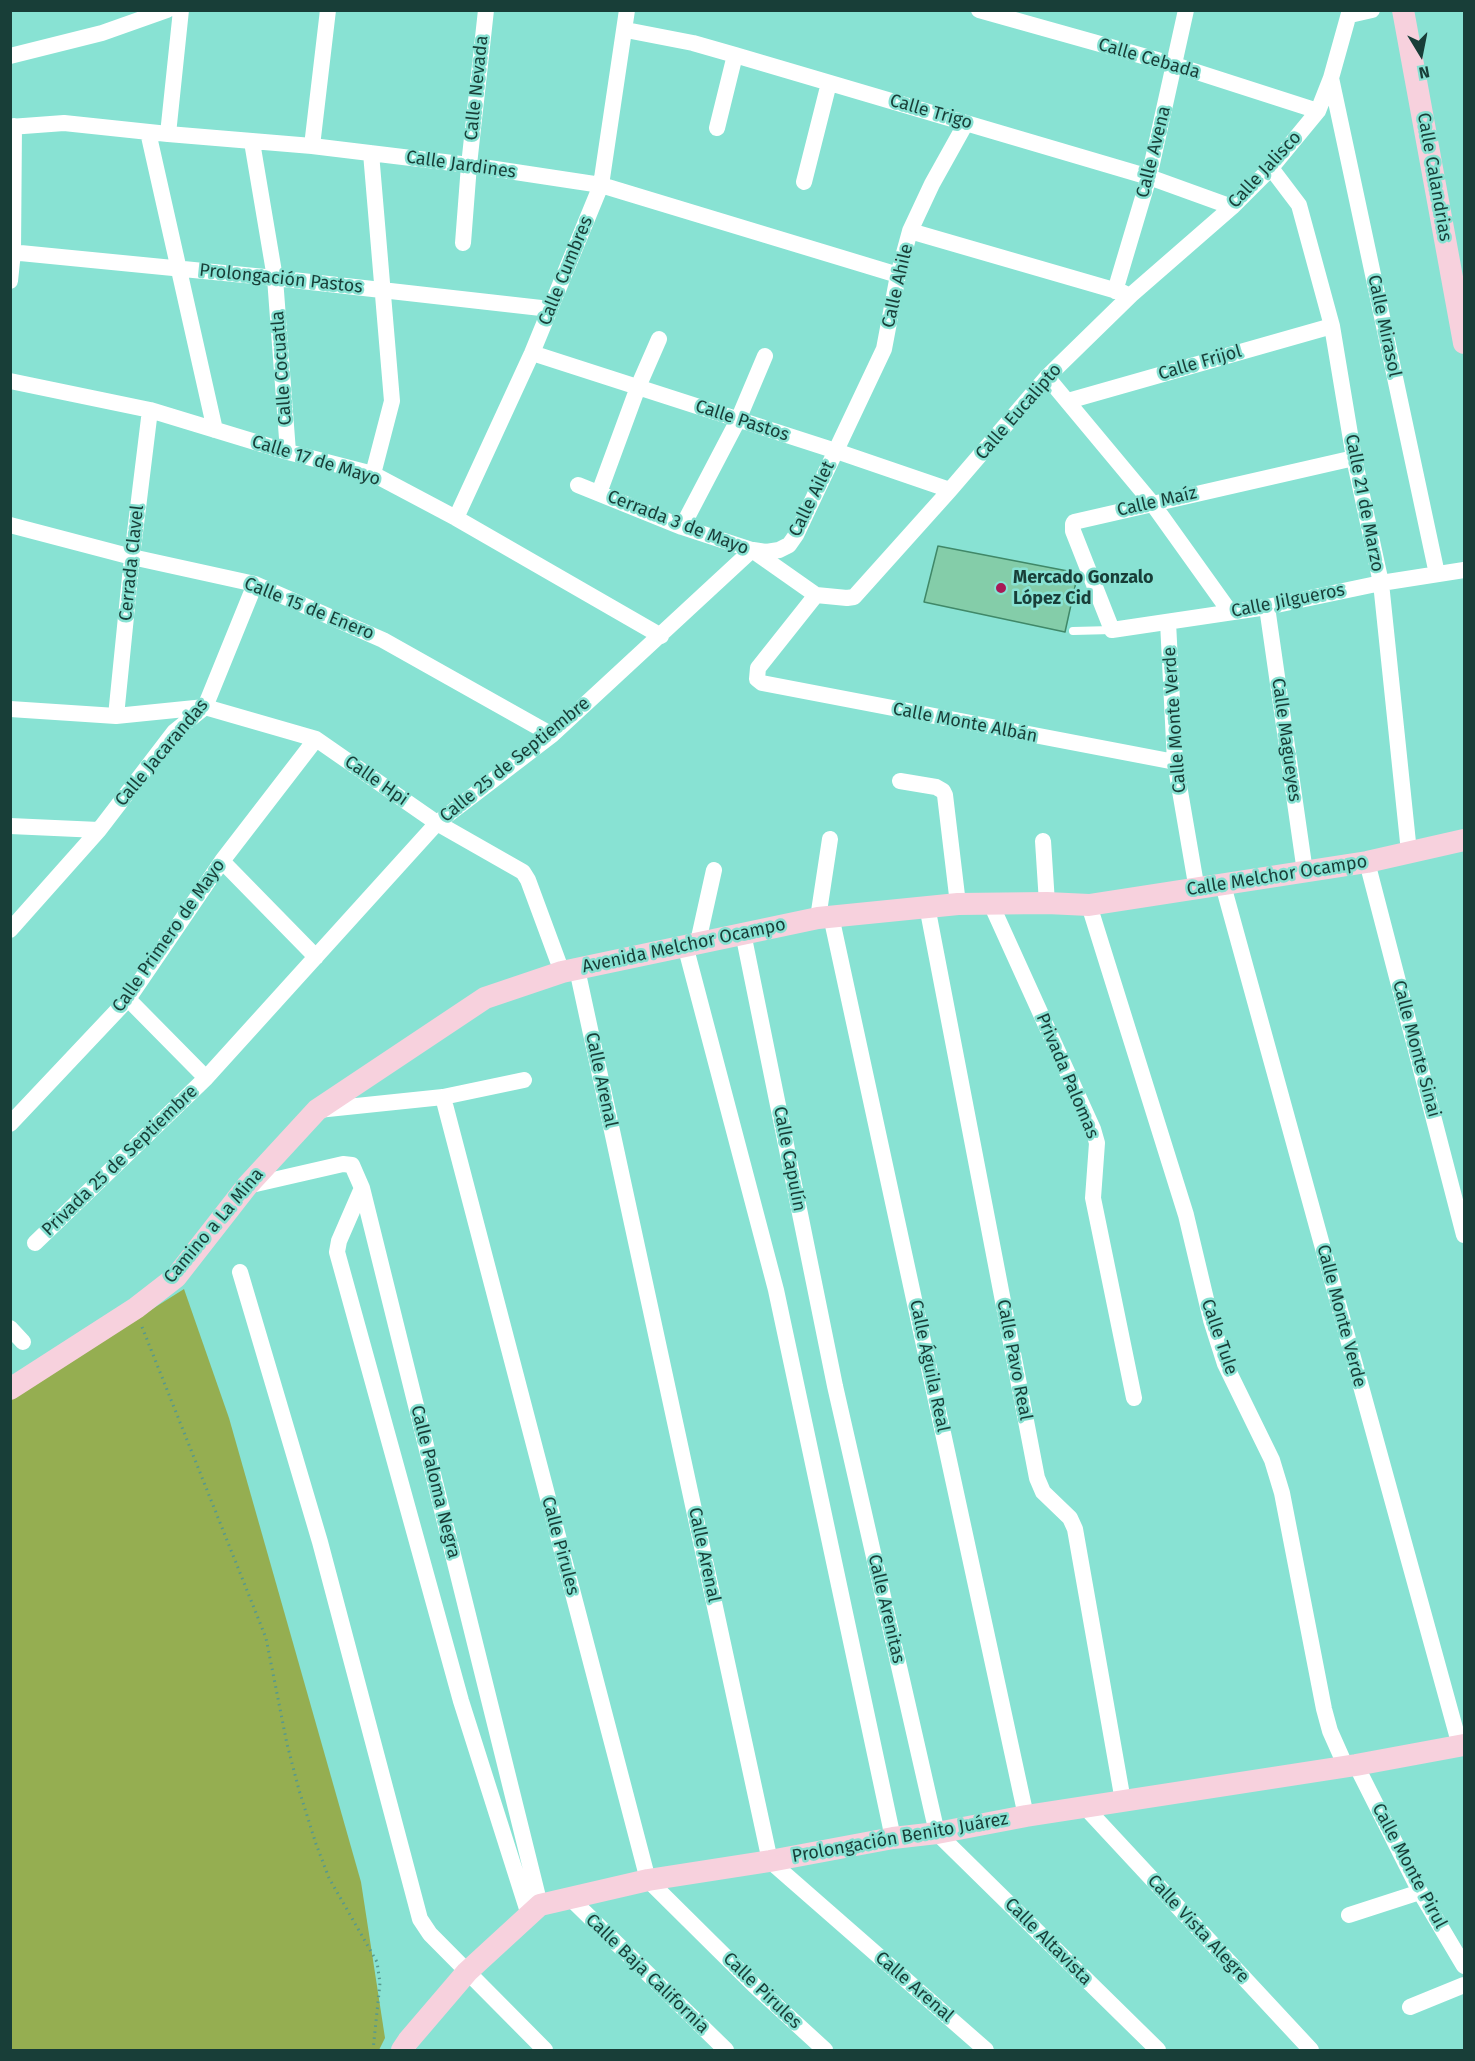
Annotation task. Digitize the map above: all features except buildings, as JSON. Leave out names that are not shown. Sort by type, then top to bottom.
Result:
[{"type":"street","points":[[10,56],[102,33],[166,10]]},
{"type":"street","points":[[168,134],[181,10]]},
{"type":"street","points":[[312,146],[328,10]]},
{"type":"street","name":"Calle Nevada","points":[[463,243],[486,10]]},
{"type":"street","name":"Calle Cumbres","points":[[456,518],[532,353],[601,186],[626,30],[627,10]]},
{"type":"street","name":"Calle Cebada","points":[[979,10],[1175,65],[1318,111]]},
{"type":"street","name":"Calle Avena","points":[[1123,293],[1186,10]]},
{"type":"street","points":[[1350,13],[1372,10]]},
{"type":"street","name":"Calle Calandrias","points":[[1403,10],[1464,343]]},
{"type":"street","name":"Calle Jalisco","points":[[1123,293],[1232,207],[1271,168],[1318,111],[1331,78],[1350,13]]},
{"type":"street","name":"Calle Trigo","points":[[626,30],[693,43],[735,55],[1149,177],[1232,207]]},
{"type":"street","points":[[717,128],[735,55]]},
{"type":"street","name":"Calle Mirasol","points":[[1331,78],[1437,574]]},
{"type":"street","points":[[804,182],[829,83]]},
{"type":"street","name":"Calle Jardines","points":[[12,127],[64,123],[312,146],[469,165],[601,186],[898,275]]},
{"type":"street","name":"Calle Ahile","points":[[836,451],[884,349],[898,275],[910,231],[932,184],[966,123]]},
{"type":"street","points":[[10,281],[12,127]]},
{"type":"street","points":[[148,132],[215,430]]},
{"type":"street","name":"Calle Cocuatla","points":[[252,142],[275,278],[288,452]]},
{"type":"street","points":[[371,153],[392,401],[372,474]]},
{"type":"street","name":"Calle 21 de Marzo","points":[[1271,168],[1299,206],[1332,326],[1354,458],[1381,584],[1409,852]]},
{"type":"street","points":[[910,231],[1123,293]]},
{"type":"street","name":"Prolongación Pastos","points":[[12,252],[275,278],[550,309]]},
{"type":"street","name":"Calle Eucalipto","points":[[816,595],[854,597],[1123,293]]},
{"type":"street","name":"Calle Frijol","points":[[1068,401],[1332,326]]},
{"type":"street","points":[[599,493],[638,387],[659,339]]},
{"type":"street","name":"Calle Pastos","points":[[532,353],[950,490]]},
{"type":"street","points":[[682,526],[738,420],[765,356]]},
{"type":"street","points":[[1047,377],[1152,503],[1230,612]]},
{"type":"street","name":"Calle 17 de Mayo","points":[[10,381],[150,410],[288,452],[372,474],[456,518],[661,636]]},
{"type":"street","name":"Cerrada Clavel","points":[[116,716],[150,410]]},
{"type":"street","name":"Calle Ailet","points":[[752,550],[766,552],[779,550],[789,545],[836,451]]},
{"type":"street","name":"Calle Maíz","points":[[1112,630],[1072,524],[1077,520],[1354,458]]},
{"type":"street","name":"Cerrada 3 de Mayo","points":[[578,485],[682,526],[752,550],[816,595]]},
{"type":"street","name":"Calle 15 de Enero","points":[[10,525],[132,557],[255,584],[383,640],[552,735]]},
{"type":"street","name":"Calle 25 de Septiembre","points":[[206,1078],[437,823],[552,735],[752,550]]},
{"type":"street","name":"Calle Jilgueros","points":[[1112,630],[1267,607],[1464,570]]},
{"type":"street","name":"Calle Jacarandas","points":[[10,930],[99,830],[174,732],[205,707],[255,584]]},
{"type":"street","name":"Calle Monte Albán","points":[[816,595],[758,668],[757,679],[768,685],[1175,762]]},
{"type":"street","name":"Calle Magueyes","points":[[1267,607],[1305,872]]},
{"type":"street","name":"Calle Monte Verde","points":[[1168,622],[1175,762],[1197,890]]},
{"type":"street","points":[[10,709],[116,716],[205,707]]},
{"type":"street","name":"Calle Hpi","points":[[205,707],[316,739],[437,823],[523,872],[569,970]]},
{"type":"street","name":"Calle Primero de Mayo","points":[[10,1124],[128,999],[222,861],[316,739]]},
{"type":"street","points":[[900,781],[936,788],[943,791],[945,795],[958,904]]},
{"type":"street","points":[[10,826],[99,830]]},
{"type":"street","points":[[825,917],[830,839]]},
{"type":"street","name":"Calle Melchor Ocampo","points":[[1089,905],[1367,862],[1464,840]]},
{"type":"street","points":[[1043,841],[1047,903]]},
{"type":"street","points":[[222,861],[316,957]]},
{"type":"street","name":"Calle Monte Sinai","points":[[1367,862],[1464,1235]]},
{"type":"street","points":[[714,870],[691,943],[776,1290],[893,1838]]},
{"type":"street","name":"Calle Monte Verde","points":[[1223,885],[1462,1745]]},
{"type":"street","name":"Privada Palomas","points":[[991,903],[1095,1136],[1097,1143],[1093,1198],[1134,1398]]},
{"type":"street","name":"Avenida Melchor Ocampo","points":[[317,1110],[484,998],[569,970],[825,917],[958,904],[1089,905]]},
{"type":"street","name":"Calle Tule","points":[[1089,905],[1186,1215],[1211,1320],[1225,1364],[1272,1460],[1282,1493],[1324,1709],[1330,1731],[1351,1766]]},
{"type":"street","name":"Calle Pavo Real","points":[[927,906],[1037,1478],[1043,1492],[1070,1518],[1075,1529],[1123,1801]]},
{"type":"street","name":"Calle Águila Real","points":[[825,917],[1026,1816]]},
{"type":"street","name":"Calle Capulín","points":[[743,933],[835,1386]]},
{"type":"street","name":"Calle Arenal","points":[[569,970],[770,1861],[986,2050]]},
{"type":"street","points":[[128,999],[206,1078]]},
{"type":"street","name":"Privada 25 de Septiembre","points":[[35,1243],[206,1078]]},
{"type":"street","points":[[317,1110],[443,1097],[524,1080]]},
{"type":"street","name":"Calle Pirules","points":[[443,1097],[648,1880],[746,1977],[825,2050]]},
{"type":"street","name":"Camino a La Mina","points":[[10,1389],[136,1308],[176,1277],[247,1186],[317,1110]]},
{"type":"street","name":"Calle Paloma Negra","points":[[247,1186],[347,1164],[354,1168],[362,1188],[534,1910]]},
{"type":"street","points":[[362,1188],[339,1241],[337,1252],[461,1701],[534,1910]]},
{"type":"street","points":[[240,1272],[320,1542],[420,1919],[430,1934],[545,2050]]},
{"type":"street","points":[[10,1328],[23,1342]]},
{"type":"street","name":"Calle Arenitas","points":[[835,1386],[937,1833]]},
{"type":"street","name":"Prolongación Benito Juárez","points":[[409,2047],[467,1972],[534,1910],[568,1897],[648,1880],[770,1861],[893,1838],[937,1833],[1026,1816],[1351,1766],[1462,1745]]},
{"type":"street","name":"Calle Monte Pirul","points":[[1351,1766],[1420,1892],[1464,1966]]},
{"type":"street","name":"Calle Vista Alegre","points":[[1085,1807],[1311,2050]]},
{"type":"street","name":"Calle Altavista","points":[[937,1833],[1158,2050]]},
{"type":"street","points":[[1349,1915],[1420,1892]]},
{"type":"street","name":"Calle Baja California","points":[[568,1897],[726,2050]]},
{"type":"street","points":[[1410,2007],[1464,1985]]},
{"type":"lane","points":[[1073,631],[1112,630]]},
{"type":"path","points":[[136,1308],[148,1344],[266,1638],[287,1744],[316,1844],[329,1878],[377,1962],[380,1983],[373,2050]]},
{"type":"green space","points":[[184,1289],[229,1418],[361,1882],[385,2038],[379,2050],[11,2050],[11,1398]]},
{"type":"place","name":"Mercado Gonzalo López Cid","points":[[1001,588]]}]
